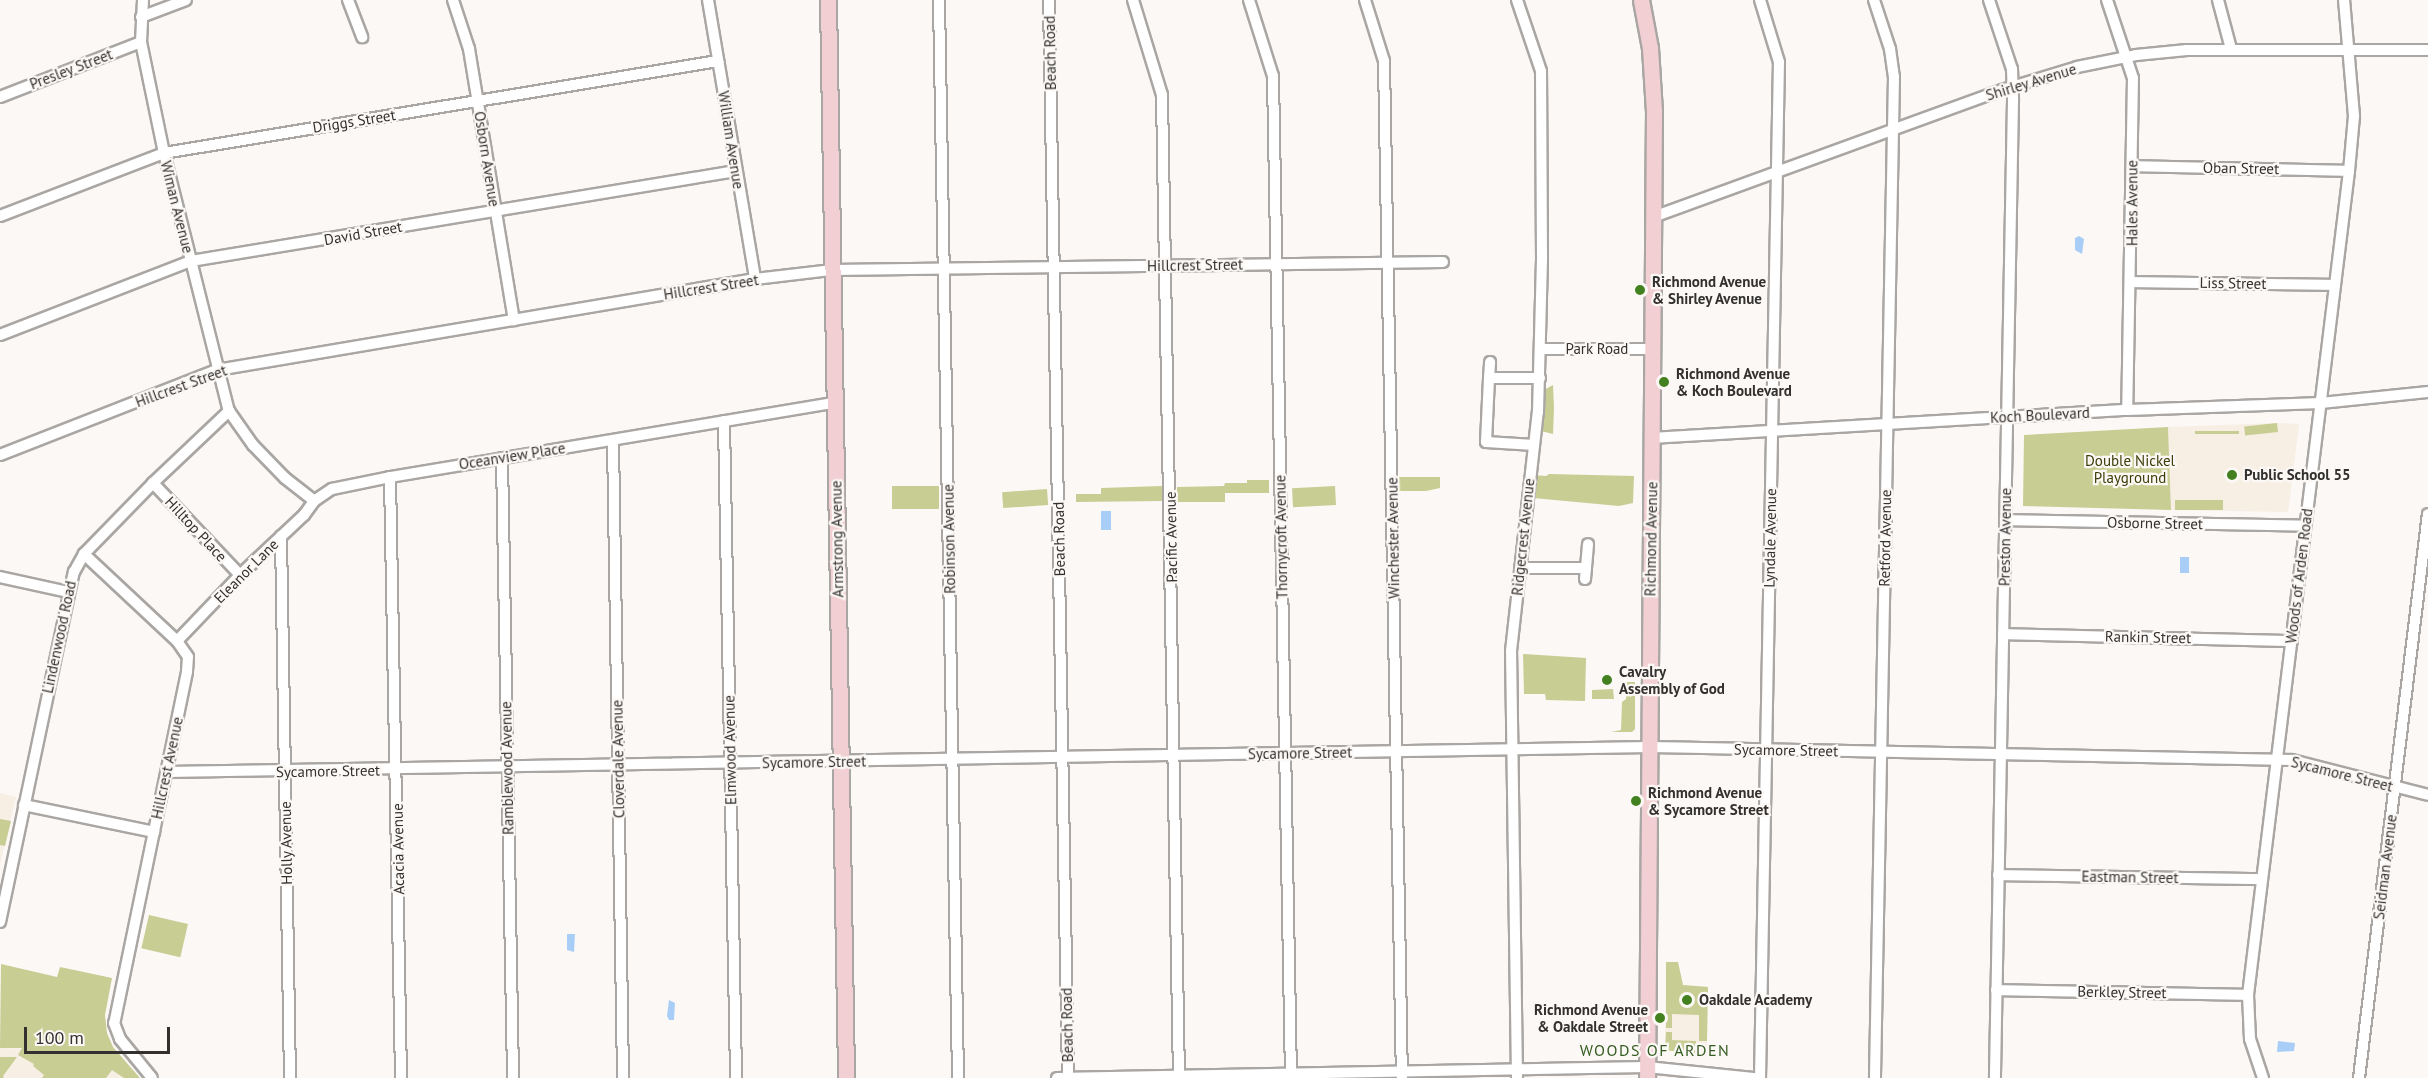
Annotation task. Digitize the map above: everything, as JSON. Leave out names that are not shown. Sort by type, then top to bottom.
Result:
[{"type":"street","name":"Wiman Avenue","points":[[143,0],[141,42],[164,153],[229,411]]},
{"type":"street","points":[[141,17],[186,0]]},
{"type":"street","points":[[348,0],[362,37]]},
{"type":"street","name":"Osborn Avenue","points":[[453,0],[467,40],[514,320]]},
{"type":"street","name":"William Avenue","points":[[708,0],[755,279]]},
{"type":"street","name":"Armstrong Avenue","points":[[828,0],[846,1078]]},
{"type":"street","name":"Robinson Avenue","points":[[939,0],[958,1078]]},
{"type":"street","name":"Beach Road","points":[[1049,0],[1068,1078]]},
{"type":"street","name":"Pacific Avenue","points":[[1133,0],[1162,95],[1179,1078]]},
{"type":"street","name":"Thornycroft Avenue","points":[[1250,0],[1273,76],[1291,1076]]},
{"type":"street","name":"Winchester Avenue","points":[[1365,0],[1384,61],[1402,1076]]},
{"type":"street","name":"Ridgecrest Avenue","points":[[1517,0],[1540,71],[1542,349],[1534,445],[1510,651],[1517,1074]]},
{"type":"street","name":"Richmond Avenue","points":[[1641,0],[1653,80],[1647,1072]]},
{"type":"street","name":"Lyndale Avenue","points":[[1760,0],[1778,56],[1760,1078]]},
{"type":"street","name":"Retford Avenue","points":[[1874,0],[1893,63],[1875,1078]]},
{"type":"street","name":"Preston Avenue","points":[[1989,0],[2012,69],[2013,87],[1995,1078]]},
{"type":"street","name":"Hales Avenue","points":[[2107,0],[2133,78],[2132,282],[2127,410]]},
{"type":"street","points":[[2218,0],[2231,49]]},
{"type":"street","name":"Woods of Arden Road","points":[[2264,1078],[2250,1039],[2248,994],[2349,171],[2354,116],[2344,0]]},
{"type":"street","name":"Presley Street","points":[[0,97],[141,42]]},
{"type":"street","name":"Shirley Avenue","points":[[1653,217],[1893,129],[2077,67],[2126,57],[2167,52],[2231,49],[2349,52],[2428,50]]},
{"type":"street","name":"Driggs Street","points":[[0,216],[164,153],[718,61]]},
{"type":"street","name":"Oban Street","points":[[2132,166],[2349,171]]},
{"type":"street","name":"David Street","points":[[0,335],[191,261],[736,171]]},
{"type":"street","name":"Hillcrest Street","points":[[0,455],[217,370],[755,279],[832,270],[1443,262]]},
{"type":"street","name":"Liss Street","points":[[2132,282],[2335,285]]},
{"type":"street","name":"Park Road","points":[[1542,349],[1652,349]]},
{"type":"street","points":[[1490,362],[1486,442],[1534,445]]},
{"type":"street","points":[[1489,378],[1540,378]]},
{"type":"street","name":"Koch Boulevard","points":[[1651,438],[2127,410],[2321,402],[2428,392]]},
{"type":"street","name":"Oceanview Place","points":[[314,501],[332,489],[390,477],[836,402]]},
{"type":"street","points":[[229,411],[253,445],[285,478],[314,501]]},
{"type":"street","name":"Lindenwood Road","points":[[0,922],[74,572],[84,554],[153,483],[229,411]]},
{"type":"street","name":"Elmwood Avenue","points":[[724,422],[736,1078]]},
{"type":"street","name":"Cloverdale Avenue","points":[[613,440],[623,1078]]},
{"type":"street","name":"Ramblewood Avenue","points":[[502,458],[513,1078]]},
{"type":"street","name":"Acacia Avenue","points":[[390,477],[401,1078]]},
{"type":"street","name":"Hilltop Place","points":[[153,483],[240,575]]},
{"type":"street","name":"Eleanor Lane","points":[[177,641],[240,575],[303,515],[314,501]]},
{"type":"street","name":"Seidman Avenue","points":[[2359,1078],[2428,514]]},
{"type":"street","name":"Osborne Street","points":[[2005,520],[2305,526]]},
{"type":"street","name":"Holly Avenue","points":[[281,537],[290,1078]]},
{"type":"street","points":[[1520,568],[1585,574],[1588,544]]},
{"type":"street","name":"Hillcrest Avenue","points":[[84,554],[177,641],[188,657],[167,772],[114,1023],[120,1039],[152,1078]]},
{"type":"street","points":[[0,578],[68,592]]},
{"type":"street","name":"Rankin Street","points":[[2003,634],[2292,641]]},
{"type":"street","name":"Sycamore Street","points":[[167,772],[285,772],[1650,747],[2297,760],[2428,795]]},
{"type":"street","points":[[24,805],[154,832]]},
{"type":"street","name":"Eastman Street","points":[[1998,875],[2262,879]]},
{"type":"street","name":"Berkley Street","points":[[1996,990],[2248,994]]},
{"type":"street","points":[[1057,1078],[1647,1072],[1753,1078]]},
{"type":"shaded area","name":"Public School 55","points":[[2299,424],[2288,512],[2171,510],[2168,427]]},
{"type":"shaded area","points":[[0,793],[16,797],[0,864]]},
{"type":"shaded area","name":"Oakdale Academy","points":[[1666,962],[1678,962],[1683,985],[1708,987],[1707,1055],[1665,1050]]},
{"type":"shaded area","points":[[0,1048],[114,1051],[137,1078],[0,1078]]},
{"type":"green space","points":[[1553,385],[1553,434],[1541,431],[1544,390]]},
{"type":"green space","points":[[2277,423],[2278,432],[2245,435],[2244,426]]},
{"type":"green space","name":"Double Nickel Playground","points":[[2168,427],[2171,510],[2023,506],[2024,435]]},
{"type":"green space","points":[[2195,431],[2239,431],[2239,434],[2195,434]]},
{"type":"green space","points":[[1549,474],[1634,476],[1633,503],[1619,506],[1533,498],[1533,475],[1546,476]]},
{"type":"green space","points":[[1399,477],[1440,477],[1440,488],[1426,491],[1399,491]]},
{"type":"green space","points":[[1247,480],[1269,480],[1269,493],[1225,493],[1225,502],[1177,502],[1177,487],[1224,486],[1225,483],[1247,483]]},
{"type":"green space","points":[[892,486],[939,486],[939,509],[892,509]]},
{"type":"green space","points":[[1162,486],[1162,501],[1076,502],[1076,494],[1101,494],[1101,488]]},
{"type":"green space","points":[[1335,486],[1336,505],[1293,507],[1292,488]]},
{"type":"green space","points":[[1047,489],[1048,505],[1003,508],[1002,492]]},
{"type":"green space","points":[[2175,500],[2223,500],[2223,510],[2175,510]]},
{"type":"green space","points":[[1523,654],[1586,658],[1585,701],[1546,700],[1545,694],[1524,694]]},
{"type":"green space","points":[[1627,682],[1635,682],[1635,729],[1632,732],[1611,732],[1621,730],[1622,702],[1626,699]]},
{"type":"green space","points":[[1613,689],[1614,699],[1592,699],[1592,690]]},
{"type":"green space","points":[[0,819],[11,821],[5,846],[0,845]]},
{"type":"green space","points":[[149,915],[188,924],[180,957],[141,948]]},
{"type":"green space","points":[[1666,962],[1678,962],[1683,985],[1708,987],[1707,1041],[1699,1041],[1699,1015],[1672,1014],[1672,1028],[1666,1028]]},
{"type":"green space","points":[[1,964],[57,977],[60,967],[112,978],[105,1015],[107,1033],[113,1047],[140,1078],[124,1078],[112,1070],[106,1078],[42,1078],[44,1075],[33,1066],[34,1064],[18,1055],[22,1048],[0,1048]]},
{"type":"green space","points":[[1666,1032],[1672,1032],[1672,1040],[1696,1041],[1696,1054],[1665,1050]]},
{"type":"green space","points":[[0,1057],[17,1057],[3,1076],[4,1078],[0,1078]]},
{"type":"water","points":[[2079,236],[2084,239],[2082,254],[2075,250],[2075,238]]},
{"type":"water","points":[[1101,511],[1111,511],[1111,530],[1101,530]]},
{"type":"water","points":[[2180,557],[2189,557],[2189,573],[2180,573]]},
{"type":"water","points":[[567,934],[575,934],[574,952],[567,950]]},
{"type":"water","points":[[669,1000],[675,1003],[674,1020],[669,1020],[667,1016]]},
{"type":"water","points":[[2278,1041],[2295,1043],[2294,1051],[2277,1052]]},
{"type":"place","name":"Richmond Avenue & Shirley Avenue","points":[[1640,290]]},
{"type":"place","name":"Richmond Avenue & Koch Boulevard","points":[[1664,382]]},
{"type":"place","name":"Public School 55","points":[[2232,475]]},
{"type":"place","name":"Cavalry Assembly of God","points":[[1607,680]]},
{"type":"place","name":"Richmond Avenue & Sycamore Street","points":[[1636,801]]},
{"type":"place","name":"Oakdale Academy","points":[[1687,1000]]},
{"type":"place","name":"Richmond Avenue & Oakdale Street","points":[[1660,1018]]},
{"type":"district","name":"WOODS OF ARDEN","points":[[1655,1050]]}]
